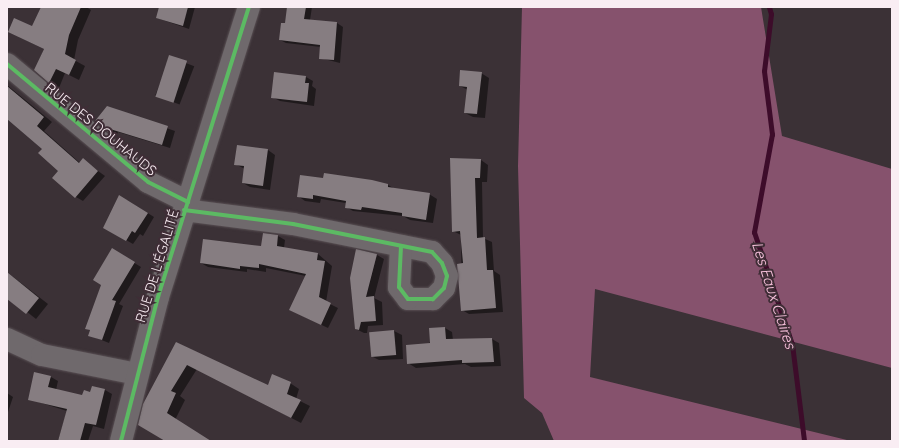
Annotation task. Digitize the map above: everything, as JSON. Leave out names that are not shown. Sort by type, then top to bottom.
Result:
[{"type":"street","name":"RUE DE L'ÉGALITÉ","points":[[121,441],[137,374],[186,206],[249,7]]},
{"type":"street","name":"RUE DES DOUHAUDS","points":[[7,64],[148,182],[186,206],[293,224],[401,246]]},
{"type":"street","points":[[7,340],[42,355],[137,374]]},
{"type":"shaded area","points":[[522,7],[761,7],[782,136],[892,169],[892,368],[595,289],[590,377],[851,441],[554,441],[542,413],[524,398],[518,166]]},
{"type":"building","points":[[41,7],[81,7],[69,35],[65,54],[76,60],[69,75],[56,69],[49,83],[34,70],[44,49],[8,32],[14,18],[32,26]]},
{"type":"building","points":[[159,7],[188,7],[183,26],[156,18]]},
{"type":"building","points":[[287,7],[306,7],[304,19],[337,22],[334,60],[319,59],[320,45],[279,40],[281,23],[285,23]]},
{"type":"building","points":[[169,55],[187,61],[173,103],[155,97]]},
{"type":"building","points":[[460,70],[482,72],[477,114],[464,113],[467,87],[459,86]]},
{"type":"building","points":[[274,72],[306,76],[305,83],[309,83],[307,102],[271,98]]},
{"type":"building","points":[[7,86],[44,117],[37,126],[79,163],[83,158],[98,171],[75,198],[52,178],[58,171],[38,153],[42,149],[7,119]]},
{"type":"building","points":[[107,106],[168,126],[162,145],[110,129],[108,132],[95,121]]},
{"type":"building","points":[[237,145],[268,149],[263,186],[242,183],[244,166],[234,165]]},
{"type":"building","points":[[450,158],[481,159],[480,178],[475,178],[477,238],[485,237],[487,270],[493,270],[496,308],[461,311],[457,264],[463,263],[460,231],[452,232]]},
{"type":"building","points":[[324,173],[372,180],[388,184],[388,187],[430,193],[426,220],[402,216],[402,213],[362,207],[361,210],[345,208],[346,201],[313,195],[313,199],[297,197],[300,175],[323,178]]},
{"type":"building","points":[[119,195],[148,213],[135,233],[132,231],[126,241],[103,228]]},
{"type":"building","points":[[263,233],[278,235],[277,246],[318,253],[317,260],[325,261],[319,297],[331,303],[321,325],[289,310],[306,274],[259,264],[259,268],[240,266],[240,269],[200,263],[203,239],[261,246]]},
{"type":"building","points":[[112,248],[135,262],[112,300],[116,301],[102,340],[88,336],[90,330],[85,329],[101,285],[93,280]]},
{"type":"building","points":[[356,249],[377,254],[366,297],[374,296],[376,321],[361,322],[359,330],[355,329],[350,278]]},
{"type":"building","points":[[7,272],[39,298],[26,314],[7,299]]},
{"type":"building","points":[[445,327],[446,339],[492,338],[494,362],[462,363],[462,360],[407,364],[406,345],[430,343],[429,328]]},
{"type":"building","points":[[394,330],[396,355],[371,357],[369,332]]},
{"type":"building","points":[[176,342],[268,385],[272,374],[291,382],[287,394],[301,400],[291,418],[187,365],[171,391],[176,393],[167,413],[211,441],[165,441],[138,425],[143,404]]},
{"type":"building","points":[[34,372],[51,376],[48,387],[82,395],[84,390],[90,392],[92,386],[105,389],[96,425],[85,423],[80,441],[58,441],[67,409],[28,400]]},
{"type":"waterway","name":"Les Eaux Claires","points":[[769,7],[771,14],[764,71],[772,134],[754,232],[792,344],[804,441]]},
{"type":"cycle path","points":[[121,441],[158,297],[249,7]]},
{"type":"cycle path","points":[[7,64],[148,182],[188,202]]},
{"type":"cycle path","points":[[184,210],[293,224],[432,252],[442,263],[447,276],[444,288],[433,299],[408,299],[399,287],[401,246]]}]
